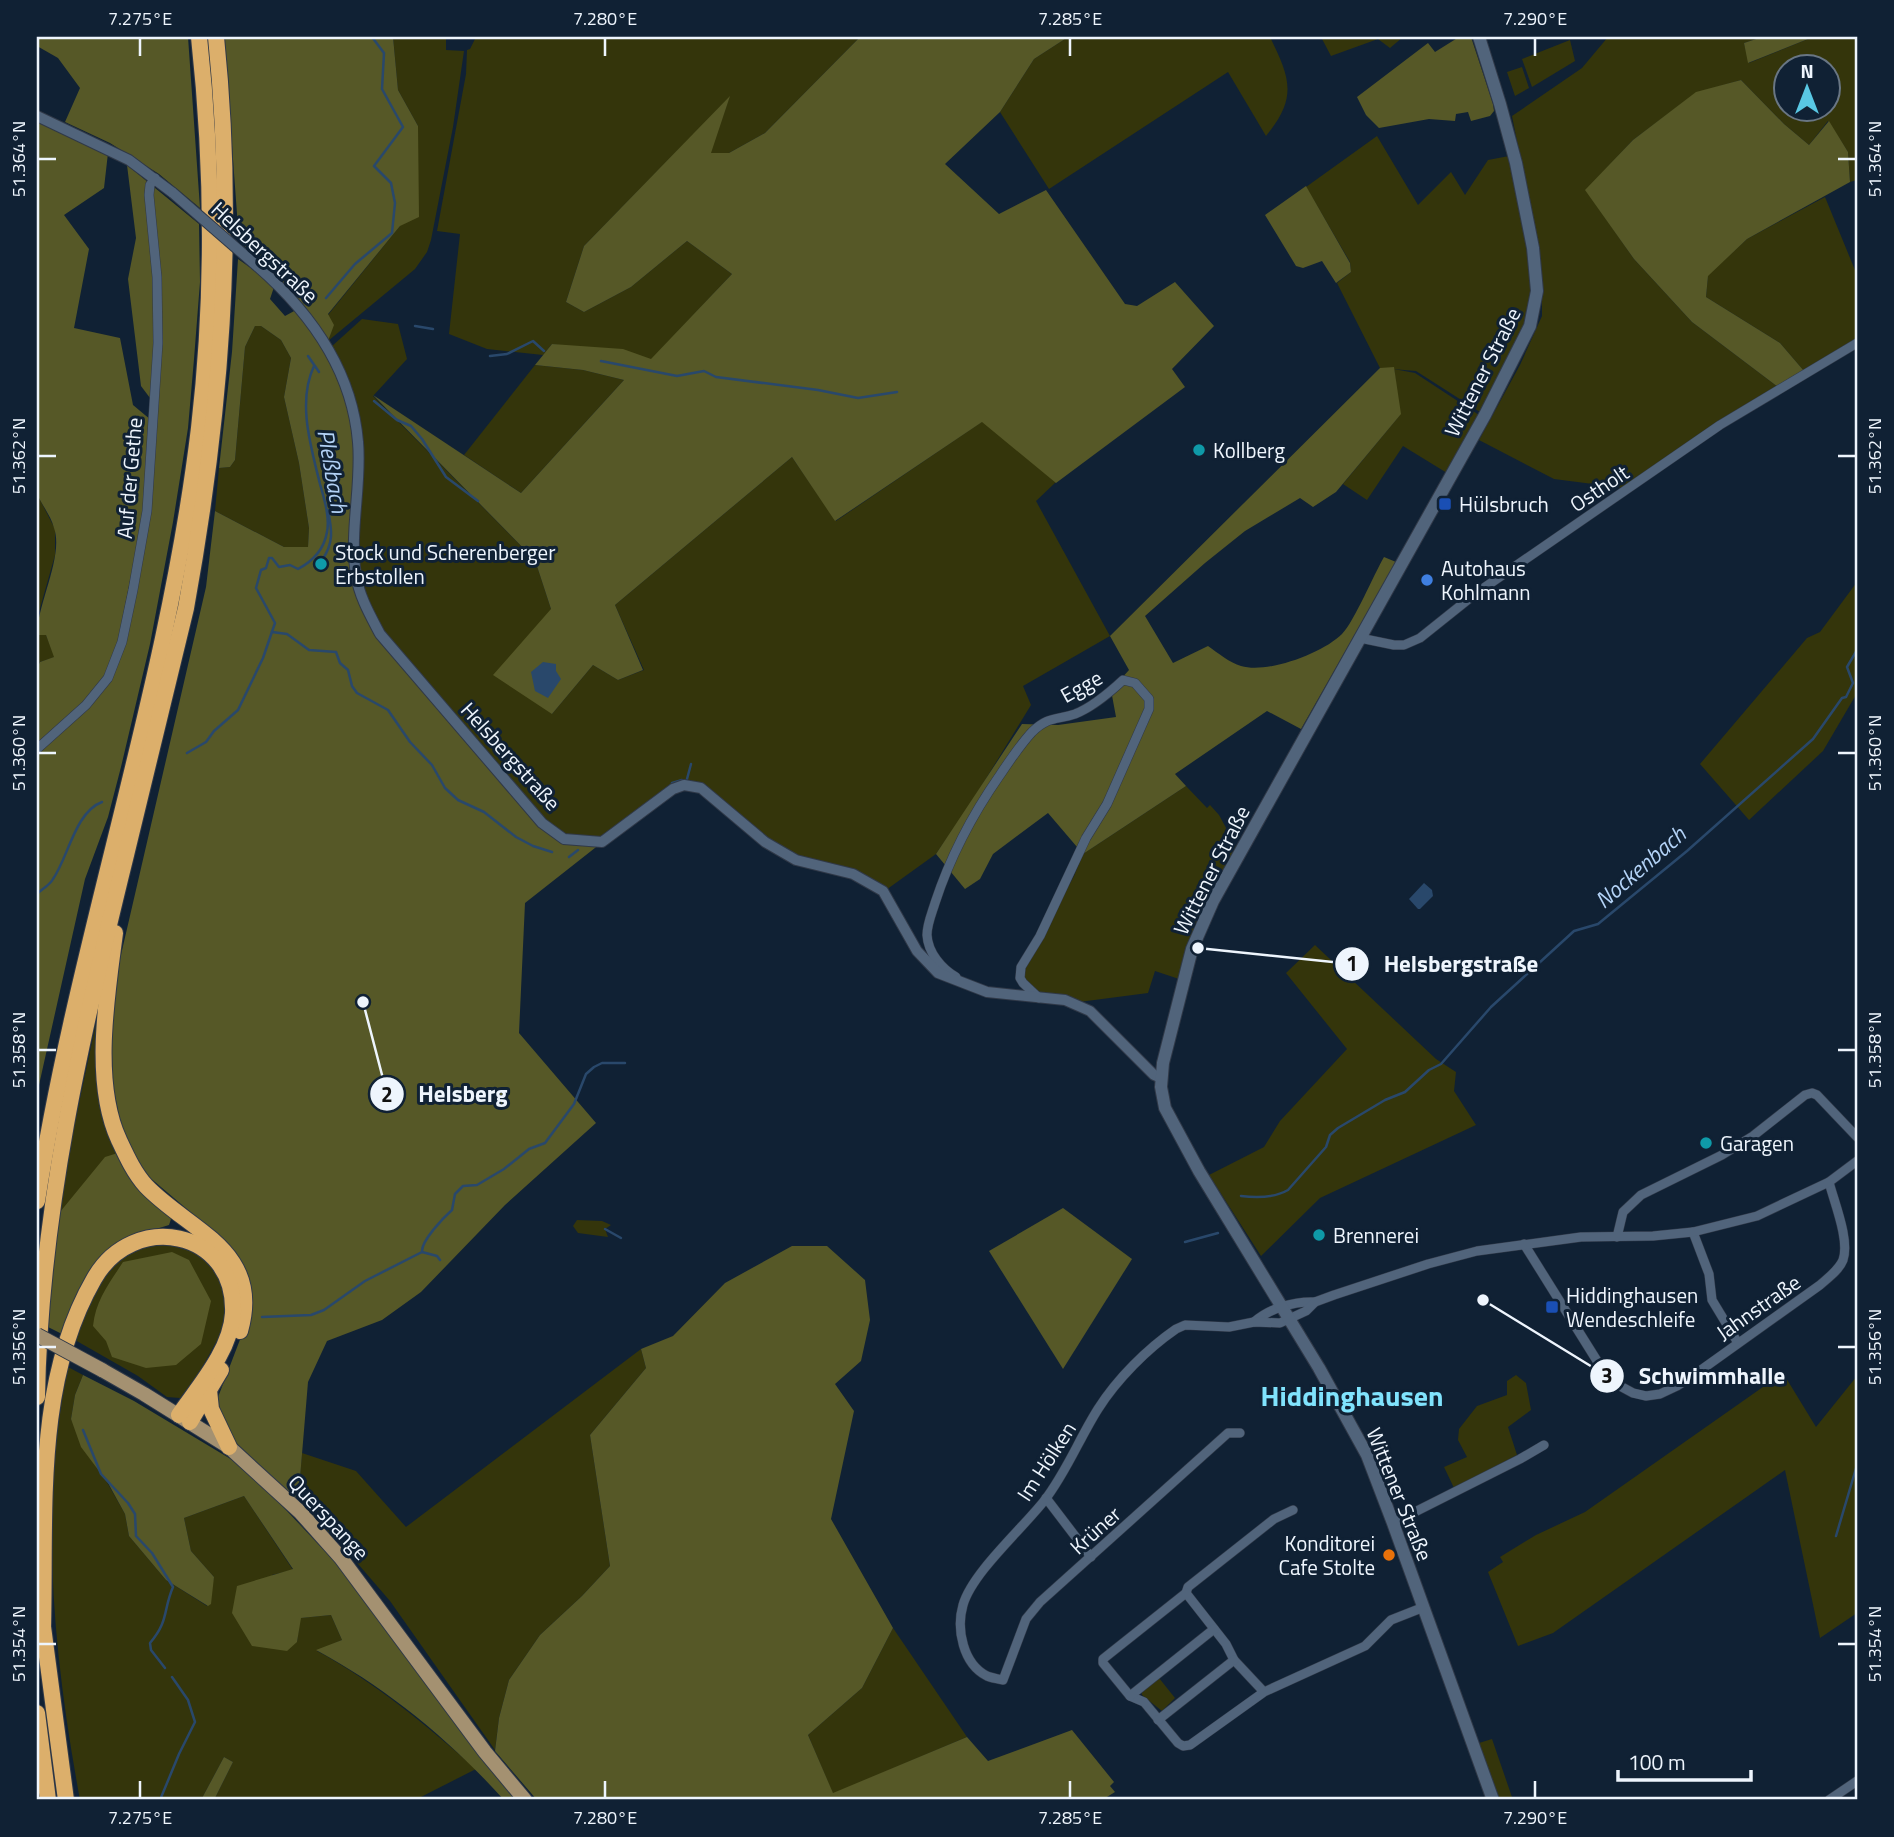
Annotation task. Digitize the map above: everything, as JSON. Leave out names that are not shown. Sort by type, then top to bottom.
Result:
[{"type":"highway","points":[[37,1201],[72,1012],[165,627],[199,429],[209,292],[209,210],[199,37]]},
{"type":"highway","points":[[37,1397],[42,1292],[57,1177],[75,1071],[186,608],[214,426],[225,260],[225,186],[216,37]]},
{"type":"highway","points":[[127,850],[104,1039],[104,1083],[109,1111],[117,1137],[145,1184],[216,1241],[228,1254],[240,1277],[244,1294],[241,1325],[231,1353],[209,1390],[185,1419]]},
{"type":"highway","points":[[37,1150],[54,1102]]},
{"type":"highway","points":[[43,1628],[47,1449],[64,1350],[79,1310],[102,1267],[122,1249],[150,1237],[175,1237],[191,1242],[214,1259],[224,1271],[229,1283],[233,1312],[225,1343],[185,1419]]},
{"type":"highway","points":[[209,1390],[211,1409],[229,1447]]},
{"type":"highway","points":[[37,1532],[43,1628],[66,1800]]},
{"type":"highway","points":[[37,1713],[48,1800]]},
{"type":"main road","name":"Wittener Straße","points":[[1479,37],[1516,163],[1535,263],[1535,309],[1531,326],[1509,371],[1213,901],[1189,960],[1161,1078],[1165,1108],[1175,1129],[1356,1434],[1393,1523],[1493,1800]]},
{"type":"main road","name":"Querspange","points":[[37,1335],[102,1370],[229,1447],[300,1512],[341,1558],[485,1752],[524,1800]]},
{"type":"street","name":"Helsbergstraße","points":[[37,116],[129,160],[155,178],[257,266],[317,328],[348,392],[354,412],[358,443],[356,575],[364,603],[380,634],[542,823],[564,839],[601,842],[674,789],[684,785],[701,789],[765,842],[796,860],[853,874],[883,891],[917,951],[938,973],[987,992],[1065,1000],[1090,1011],[1154,1075],[1161,1078]]},
{"type":"street","name":"Auf der Gethe","points":[[37,749],[86,705],[108,678],[122,642],[133,590],[147,512],[158,343],[157,277],[149,195],[150,185],[155,178]]},
{"type":"street","name":"Ostholt","points":[[1360,638],[1404,645],[1420,638],[1475,594],[1720,425],[1857,343]]},
{"type":"street","name":"Egge","points":[[972,988],[948,972],[937,960],[928,935],[929,921],[955,850],[980,803],[1032,733],[1046,720],[1075,714],[1107,695],[1123,680],[1135,683],[1149,699],[1149,709],[1107,804],[1086,838],[1040,936],[1021,967],[1020,978],[1023,983],[1040,998]]},
{"type":"street","points":[[1617,1237],[1623,1212],[1641,1195],[1722,1155],[1753,1136],[1805,1095],[1817,1095],[1857,1137]]},
{"type":"street","points":[[1281,1307],[1302,1301],[1315,1302],[1428,1264],[1477,1251],[1581,1237],[1693,1233],[1757,1216],[1829,1182],[1857,1160]]},
{"type":"street","name":"Jahnstraße","points":[[1524,1244],[1609,1380],[1633,1393],[1653,1395],[1676,1387],[1820,1285],[1835,1271],[1842,1262],[1846,1247],[1829,1182]]},
{"type":"street","points":[[1693,1233],[1709,1274],[1712,1300],[1738,1343]]},
{"type":"street","points":[[1289,1320],[1306,1311],[1315,1302]]},
{"type":"street","name":"Im Hölken","points":[[1254,1322],[1263,1314],[1281,1307]]},
{"type":"street","name":"Im Hölken","points":[[1003,1680],[986,1675],[972,1661],[964,1647],[961,1632],[962,1608],[969,1587],[1046,1498],[1109,1395],[1129,1371],[1171,1332],[1185,1325],[1229,1327],[1289,1320]]},
{"type":"street","name":"Krüner","points":[[1003,1680],[1026,1619],[1040,1602],[1228,1433],[1240,1433]]},
{"type":"street","points":[[1393,1523],[1544,1445]]},
{"type":"street","points":[[1046,1498],[1091,1557]]},
{"type":"street","points":[[1293,1510],[1274,1519],[1103,1659],[1103,1664],[1129,1696],[1144,1702],[1178,1743],[1183,1746],[1190,1745],[1264,1692],[1365,1646],[1391,1620],[1424,1608]]},
{"type":"street","points":[[1186,1593],[1234,1660],[1264,1692]]},
{"type":"street","points":[[1129,1696],[1214,1629]]},
{"type":"street","points":[[1158,1720],[1234,1660]]},
{"type":"street","points":[[1829,1800],[1857,1780]]},
{"type":"shaded area","points":[[393,37],[446,37],[446,50],[464,51],[453,127],[431,240],[427,252],[415,269],[328,341],[328,315],[400,226],[418,126],[398,90]]},
{"type":"shaded area","points":[[476,37],[860,37],[765,133],[729,153],[710,153],[729,98],[584,246],[566,302],[584,312],[631,287],[687,241],[732,274],[651,360],[552,344],[543,355],[487,349],[449,334],[460,234],[437,231],[466,74],[467,50]]},
{"type":"shaded area","points":[[1068,37],[1270,37],[1286,76],[1287,98],[1283,110],[1266,136],[1228,72],[1049,189],[1000,112],[1034,59]]},
{"type":"shaded area","points":[[1321,37],[1403,37],[1390,48],[1378,39],[1331,56]]},
{"type":"shaded area","points":[[1608,37],[1762,37],[1744,43],[1749,63],[1772,54],[1772,112],[1741,80],[1696,93],[1633,140],[1586,190],[1634,259],[1692,322],[1778,387],[1624,488],[1554,479],[1479,440],[1520,365],[1542,316],[1542,279],[1538,247],[1512,116],[1582,68]]},
{"type":"shaded area","points":[[1813,37],[1857,37],[1857,180],[1850,182],[1848,152],[1829,122],[1842,122],[1842,52],[1776,52]]},
{"type":"shaded area","points":[[1570,40],[1575,61],[1532,87],[1522,59]]},
{"type":"shaded area","points":[[1522,67],[1529,88],[1515,96],[1507,72]]},
{"type":"shaded area","points":[[1782,122],[1827,122],[1809,145]]},
{"type":"shaded area","points":[[1377,136],[1418,205],[1451,172],[1465,195],[1488,160],[1509,156],[1526,237],[1532,301],[1519,340],[1480,412],[1416,371],[1380,368],[1337,283],[1351,272],[1350,262],[1306,187]]},
{"type":"shaded area","points":[[1825,197],[1857,275],[1857,341],[1804,371],[1780,343],[1706,297],[1708,275],[1747,239]]},
{"type":"shaded area","points":[[362,319],[398,324],[407,359],[373,396],[535,560],[551,609],[552,714],[593,665],[618,680],[644,670],[615,605],[792,457],[836,521],[983,421],[1056,482],[1036,501],[1110,636],[1023,686],[1031,705],[971,803],[936,854],[886,890],[799,858],[768,840],[689,782],[600,839],[565,837],[544,822],[382,633],[359,576],[362,443],[331,347]]},
{"type":"shaded area","points":[[255,326],[261,326],[281,340],[291,358],[284,397],[299,463],[309,528],[308,548],[284,547],[215,511],[219,468],[230,467],[235,460],[245,347]]},
{"type":"shaded area","points":[[535,365],[583,370],[624,380],[521,493],[464,455]]},
{"type":"shaded area","points":[[1394,369],[1415,373],[1479,415],[1447,473],[1403,446],[1367,500],[1343,484],[1400,415]]},
{"type":"shaded area","points":[[37,494],[55,529],[55,555],[37,619]]},
{"type":"shaded area","points":[[1857,582],[1857,693],[1823,751],[1749,820],[1700,764],[1807,638],[1820,632]]},
{"type":"shaded area","points":[[37,635],[46,635],[55,657],[40,662],[37,667]]},
{"type":"shaded area","points":[[1186,786],[1207,808],[1210,805],[1219,815],[1237,848],[1179,979],[1155,971],[1148,993],[1079,1002],[1039,994],[1024,980],[1024,969],[1083,854]]},
{"type":"shaded area","points":[[1315,945],[1436,1059],[1456,1072],[1454,1091],[1476,1125],[1320,1198],[1261,1256],[1209,1175],[1264,1147],[1280,1121],[1347,1049],[1286,973]]},
{"type":"shaded area","points":[[105,981],[101,1024],[121,1152],[60,1212],[72,1136]]},
{"type":"shaded area","points":[[577,1220],[602,1221],[611,1225],[605,1229],[608,1237],[578,1233],[573,1226]]},
{"type":"shaded area","points":[[139,1244],[189,1246],[218,1271],[227,1302],[225,1326],[199,1373],[180,1398],[167,1397],[138,1376],[75,1340],[95,1291],[117,1257]]},
{"type":"shaded area","points":[[641,1349],[646,1368],[590,1435],[610,1566],[540,1635],[509,1680],[499,1718],[495,1750],[390,1601],[340,1543],[298,1502],[302,1453],[356,1471],[406,1527]]},
{"type":"shaded area","points":[[68,1367],[83,1375],[75,1395],[71,1419],[125,1514],[129,1536],[166,1580],[207,1606],[214,1577],[191,1551],[184,1518],[244,1496],[293,1570],[272,1575],[297,1642],[300,1618],[331,1615],[342,1640],[317,1651],[339,1663],[400,1706],[476,1769],[415,1800],[214,1800],[233,1762],[224,1757],[201,1800],[80,1800],[63,1693],[53,1584],[54,1475]]},
{"type":"shaded area","points":[[1783,1373],[1816,1427],[1857,1376],[1857,1613],[1820,1638],[1785,1470],[1553,1633],[1518,1646],[1488,1572],[1503,1562],[1500,1557],[1536,1535],[1585,1512]]},
{"type":"shaded area","points":[[1516,1375],[1526,1383],[1531,1410],[1508,1427],[1517,1455],[1454,1488],[1444,1467],[1467,1457],[1458,1440],[1459,1429],[1477,1406],[1507,1395],[1507,1381]]},
{"type":"shaded area","points":[[893,1628],[967,1737],[833,1794],[808,1735],[862,1688]]},
{"type":"shaded area","points":[[1159,1678],[1175,1698],[1162,1711],[1142,1695],[1141,1689]]},
{"type":"shaded area","points":[[1492,1739],[1513,1800],[1500,1800],[1479,1743]]},
{"type":"green space","points":[[37,37],[188,37],[200,208],[159,174],[110,143],[65,122],[80,88],[58,58],[37,46]]},
{"type":"green space","points":[[224,37],[393,37],[398,90],[418,126],[419,217],[400,226],[328,314],[334,325],[328,341],[299,300],[239,241]]},
{"type":"green space","points":[[860,37],[1068,37],[1034,59],[1000,112],[945,164],[999,214],[1046,190],[1125,304],[1137,306],[1175,282],[1214,326],[1172,369],[1185,387],[1056,483],[982,422],[835,521],[792,457],[615,605],[643,670],[618,680],[593,665],[552,714],[493,675],[551,609],[535,560],[373,395],[521,493],[624,380],[583,370],[535,365],[552,344],[623,349],[651,359],[732,274],[687,241],[631,287],[584,312],[566,302],[584,246],[730,96],[711,153],[729,153],[765,133]]},
{"type":"green space","points":[[1459,37],[1471,37],[1493,104],[1494,111],[1490,116],[1471,121],[1468,112],[1456,114],[1455,121],[1429,119],[1379,128],[1366,115],[1357,97],[1428,43],[1435,52]]},
{"type":"green space","points":[[1762,37],[1813,37],[1748,63],[1744,43]]},
{"type":"green space","points":[[1741,80],[1772,112],[1772,122],[1782,122],[1809,145],[1830,122],[1848,152],[1850,182],[1747,239],[1708,276],[1706,297],[1780,343],[1804,371],[1778,387],[1692,322],[1634,259],[1585,190],[1633,140],[1696,92]]},
{"type":"green space","points":[[37,121],[108,153],[104,188],[64,215],[89,249],[74,328],[120,338],[133,405],[151,420],[144,511],[118,641],[105,676],[85,703],[37,746],[37,668],[40,662],[54,657],[46,635],[37,635],[38,623],[56,552],[56,539],[51,519],[37,494]]},
{"type":"green space","points":[[127,165],[199,224],[200,282],[188,428],[150,644],[108,817],[85,879],[37,1094],[37,754],[111,678],[146,527],[156,406],[141,386],[128,279],[136,238]]},
{"type":"green space","points":[[1306,186],[1350,263],[1351,272],[1336,283],[1322,261],[1303,268],[1296,266],[1265,215]]},
{"type":"green space","points":[[238,259],[274,287],[270,299],[285,316],[296,310],[314,331],[338,376],[349,413],[354,446],[351,544],[362,606],[563,841],[600,844],[525,903],[519,1033],[596,1123],[505,1205],[421,1292],[382,1320],[327,1341],[308,1382],[298,1502],[230,1437],[215,1405],[249,1316],[242,1267],[227,1243],[142,1171],[122,1131],[113,1085],[111,1027],[117,972],[206,587],[215,511],[284,547],[308,547],[309,528],[299,463],[284,397],[291,358],[281,340],[261,326],[255,326],[245,347],[235,460],[230,467],[219,468],[232,352]]},
{"type":"green space","points":[[1394,367],[1401,414],[1336,492],[1313,507],[1300,498],[1245,531],[1145,616],[1173,663],[1208,646],[1241,666],[1252,668],[1280,664],[1309,655],[1342,634],[1384,557],[1396,562],[1301,729],[1267,711],[1175,774],[1186,786],[1083,854],[1048,813],[993,854],[980,879],[965,889],[936,854],[1022,724],[1058,725],[1116,717],[1111,690],[1129,670],[1110,636],[1380,368]]},
{"type":"green space","points":[[121,1152],[173,1213],[169,1225],[124,1239],[98,1262],[66,1336],[46,1326],[60,1212],[105,1157]]},
{"type":"green space","points":[[1063,1208],[1132,1259],[1063,1369],[989,1251]]},
{"type":"green space","points":[[792,1246],[827,1246],[865,1280],[870,1320],[861,1361],[835,1384],[854,1411],[831,1519],[893,1628],[862,1688],[808,1735],[833,1793],[967,1737],[988,1761],[1072,1730],[1114,1782],[1110,1786],[1115,1792],[1102,1800],[537,1800],[495,1751],[499,1718],[509,1680],[540,1635],[610,1566],[590,1435],[646,1368],[641,1349],[673,1336],[725,1283]]},
{"type":"green space","points":[[172,1252],[189,1260],[211,1301],[201,1344],[176,1365],[146,1368],[112,1357],[106,1341],[93,1326],[104,1292],[123,1262]]},
{"type":"green space","points":[[83,1375],[134,1401],[239,1464],[268,1491],[339,1566],[515,1800],[504,1800],[462,1757],[417,1717],[368,1681],[316,1650],[342,1640],[331,1615],[301,1618],[297,1642],[287,1651],[252,1646],[232,1613],[237,1586],[293,1569],[244,1496],[184,1518],[191,1551],[214,1577],[211,1604],[208,1606],[166,1580],[129,1536],[125,1514],[108,1483],[81,1447],[71,1419],[75,1395]]},
{"type":"green space","points":[[224,1757],[233,1762],[214,1800],[201,1800]]},
{"type":"water","points":[[543,662],[556,664],[556,671],[561,679],[548,698],[535,691],[531,672]]},
{"type":"water","points":[[1424,883],[1432,890],[1433,896],[1418,909],[1409,899]]},
{"type":"waterway","name":"Pleßbach","points":[[326,298],[355,264],[392,233],[395,203],[391,183],[374,166],[403,127],[382,89],[384,53],[372,37]]},
{"type":"waterway","points":[[415,326],[433,329]]},
{"type":"waterway","points":[[490,356],[507,354],[533,341],[544,351]]},
{"type":"waterway","name":"Pleßbach","points":[[308,356],[319,372]]},
{"type":"waterway","points":[[601,361],[677,376],[704,371],[716,377],[858,398],[897,392]]},
{"type":"waterway","name":"Pleßbach","points":[[187,753],[206,742],[214,731],[238,710],[263,658],[275,623],[256,588],[261,570],[266,568],[269,558],[279,567],[290,565],[298,569],[317,554],[326,538],[328,526],[325,501],[307,425],[307,394],[314,366]]},
{"type":"waterway","points":[[374,401],[397,420],[411,426],[446,477],[478,501]]},
{"type":"waterway","points":[[322,560],[329,548],[331,536],[328,510]]},
{"type":"waterway","points":[[272,632],[287,634],[309,650],[336,652],[340,663],[348,670],[352,686],[357,693],[388,710],[410,742],[432,765],[445,788],[458,800],[484,812],[516,837],[552,852]]},
{"type":"waterway","name":"Nockenbach","points":[[1241,1196],[1265,1197],[1288,1190],[1326,1147],[1330,1135],[1338,1128],[1385,1100],[1405,1092],[1429,1070],[1441,1064],[1491,1007],[1574,931],[1598,924],[1687,851],[1813,739],[1842,698],[1846,697],[1853,683],[1847,667],[1857,650]]},
{"type":"waterway","points":[[687,779],[691,764]]},
{"type":"waterway","points":[[672,783],[682,780]]},
{"type":"waterway","name":"Pleßbach","points":[[37,894],[53,879],[85,815],[102,802]]},
{"type":"waterway","points":[[569,857],[578,850]]},
{"type":"waterway","points":[[262,1317],[311,1315],[324,1310],[365,1281],[422,1252],[429,1236],[452,1210],[455,1194],[463,1186],[477,1185],[504,1169],[529,1149],[545,1143],[574,1104],[586,1074],[594,1067],[602,1063],[625,1063]]},
{"type":"waterway","points":[[605,1229],[621,1238]]},
{"type":"waterway","name":"Nockenbach","points":[[1185,1242],[1218,1233]]},
{"type":"waterway","points":[[422,1252],[437,1256],[440,1260]]},
{"type":"waterway","name":"Pleßbach","points":[[83,1430],[101,1474],[135,1514],[136,1536],[152,1553],[173,1587],[163,1622],[150,1643],[151,1650],[165,1668]]},
{"type":"waterway","points":[[1836,1536],[1857,1465]]},
{"type":"waterway","name":"Pleßbach","points":[[160,1800],[195,1722],[188,1700],[172,1677]]},
{"type":"place","name":"Kollberg","points":[[1199,450]]},
{"type":"place","name":"Hülsbruch","points":[[1445,504]]},
{"type":"place","name":"Stock und Scherenberger Erbstollen","points":[[321,564]]},
{"type":"place","name":"Autohaus Kohlmann","points":[[1427,580]]},
{"type":"place","name":"Helsbergstraße","points":[[1198,948]]},
{"type":"place","name":"Helsberg","points":[[363,1002]]},
{"type":"place","name":"Garagen","points":[[1706,1143]]},
{"type":"place","name":"Brennerei","points":[[1319,1235]]},
{"type":"place","name":"Schwimmhalle","points":[[1483,1300]]},
{"type":"place","name":"Hiddinghausen Wendeschleife","points":[[1552,1307]]},
{"type":"place","name":"Konditorei Cafe Stolte","points":[[1389,1555]]},
{"type":"district","name":"Hiddinghausen","points":[[1352,1395]]}]
